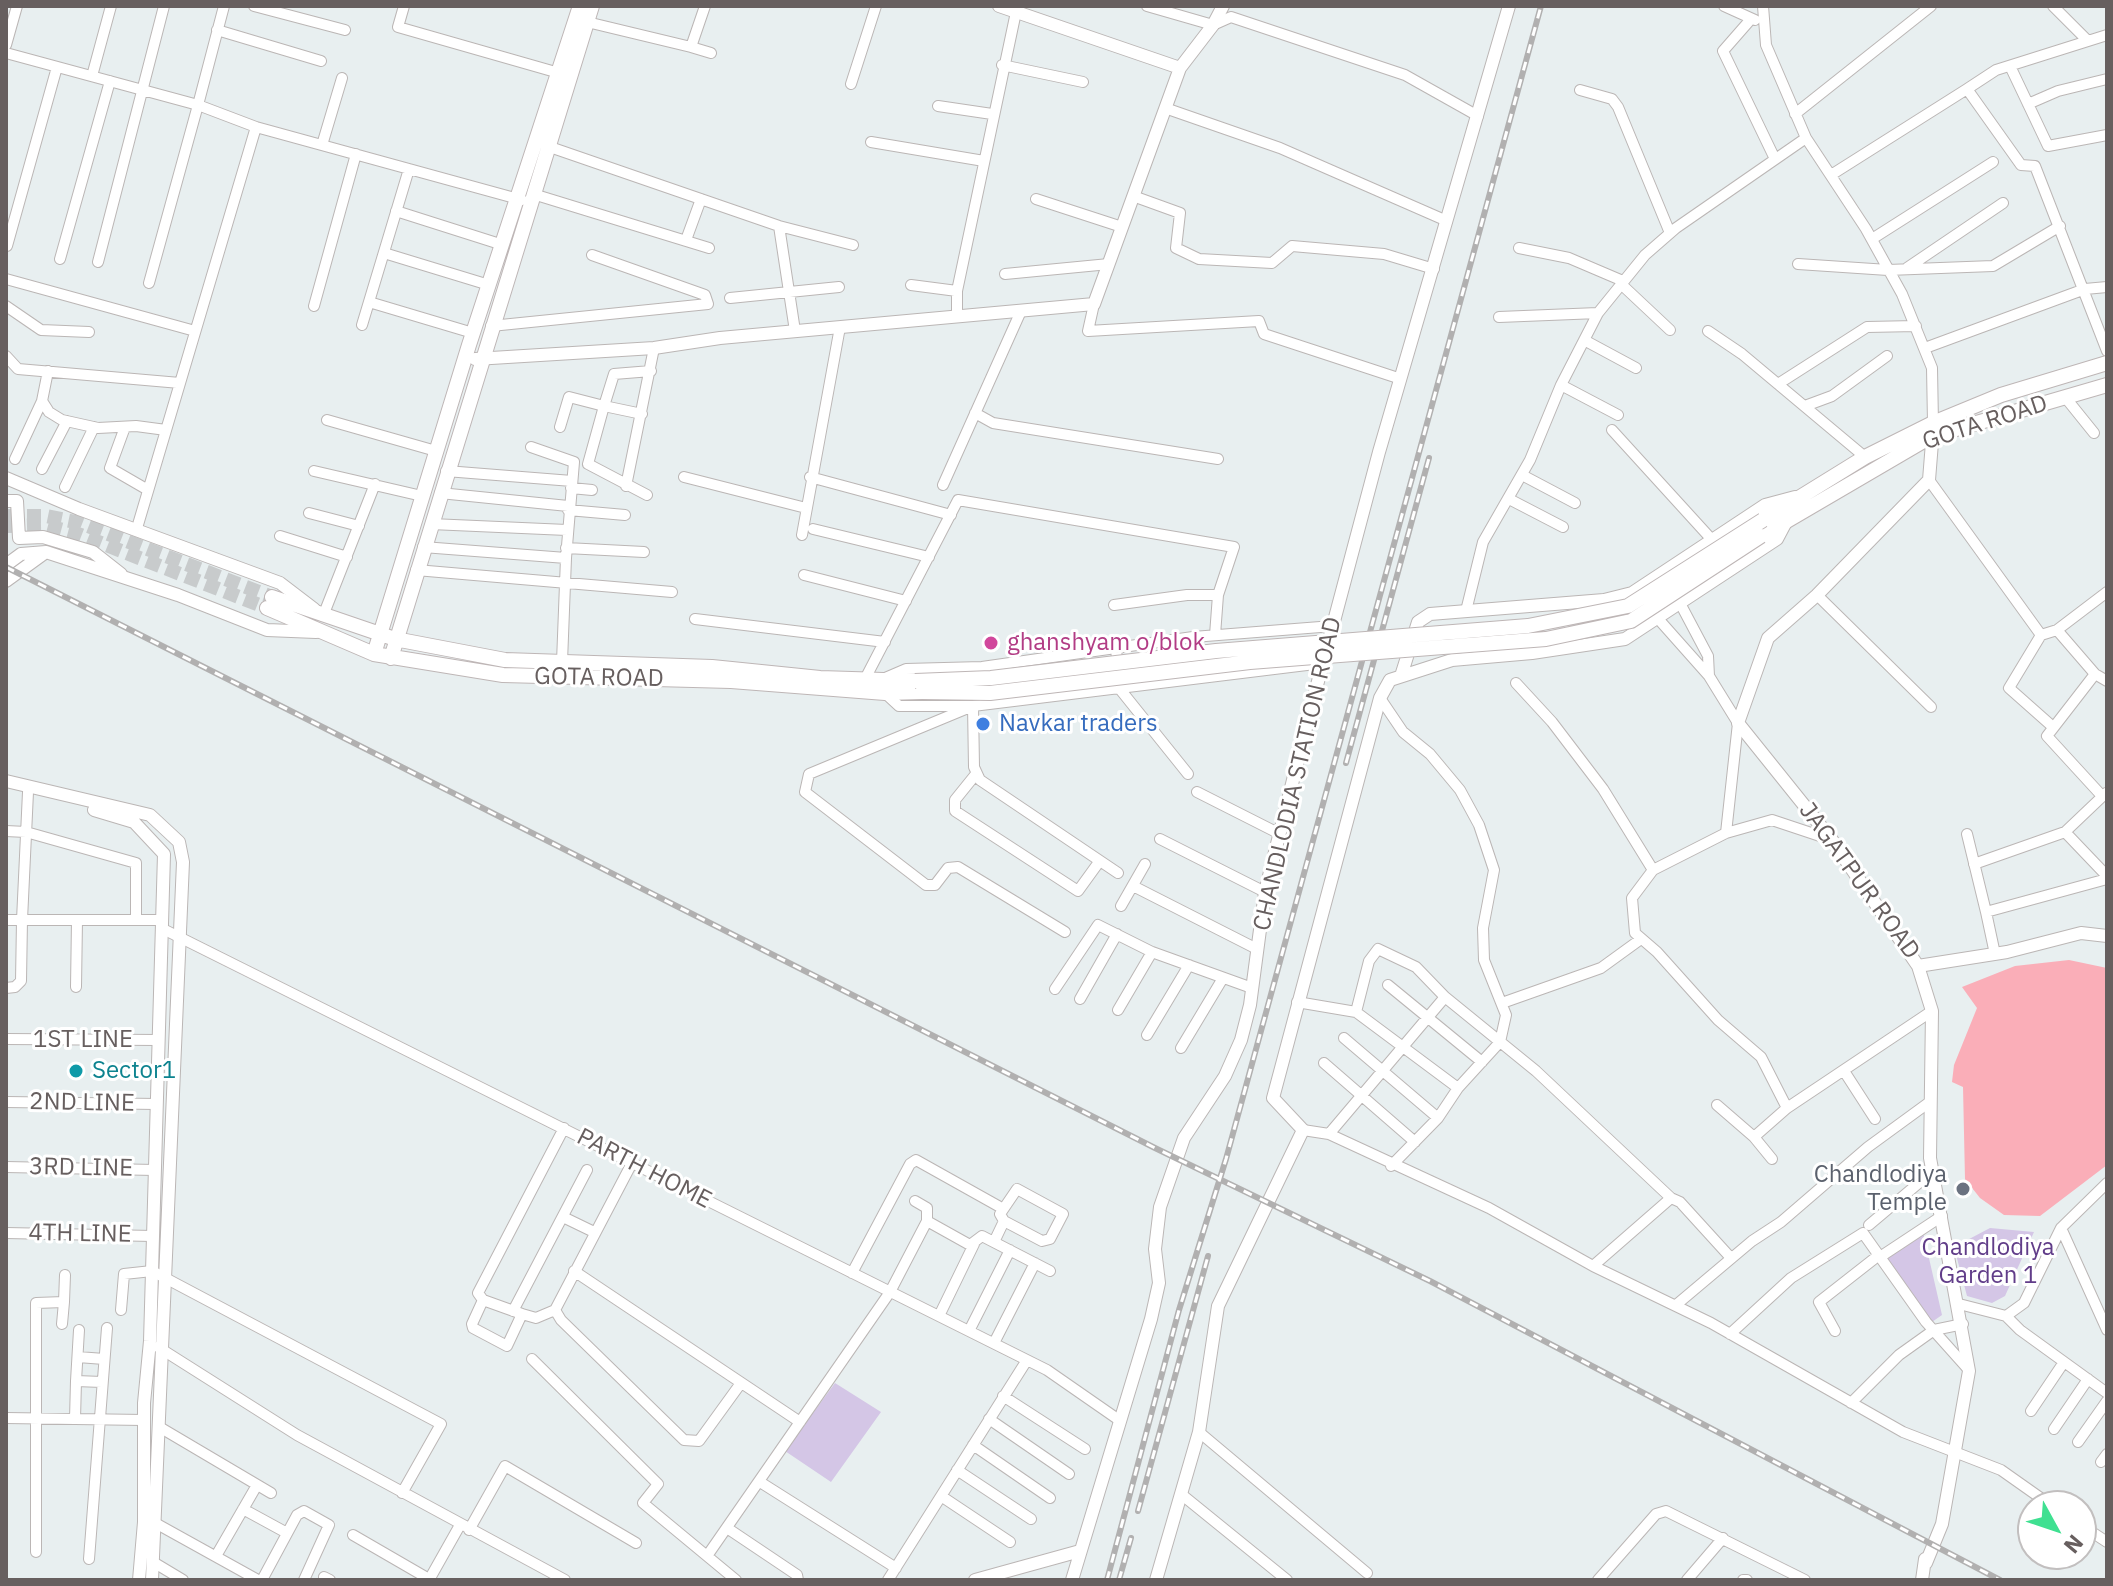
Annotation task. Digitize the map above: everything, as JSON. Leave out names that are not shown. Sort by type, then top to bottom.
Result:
[{"type":"main road","points":[[391,658],[491,326],[580,6]]},
{"type":"main road","points":[[374,654],[489,285],[503,245],[528,198],[592,6]]},
{"type":"main road","name":"GOTA ROAD","points":[[918,686],[990,693],[1250,662],[1546,639],[1631,621],[1933,430],[2001,395],[2107,363]]},
{"type":"main road","name":"GOTA ROAD","points":[[918,686],[1216,651],[1528,626],[1628,606],[1795,497],[1865,457],[1933,430],[2107,385]]},
{"type":"main road","name":"GOTA ROAD","points":[[269,603],[395,639],[505,660],[712,667],[877,684],[503,675],[374,654],[320,632],[269,603]]},
{"type":"main road","points":[[877,684],[918,686]]},
{"type":"street","points":[[6,45],[17,6]]},
{"type":"street","points":[[92,76],[111,6]]},
{"type":"street","points":[[98,262],[164,6]]},
{"type":"street","points":[[149,283],[224,6]]},
{"type":"street","points":[[254,6],[345,30]]},
{"type":"street","points":[[404,6],[398,27],[559,73]]},
{"type":"street","points":[[691,47],[705,6]]},
{"type":"street","points":[[851,84],[876,6]]},
{"type":"street","points":[[999,6],[1180,68]]},
{"type":"street","points":[[1147,6],[1213,25],[1231,17],[1405,75],[1478,116]]},
{"type":"street","points":[[1223,6],[1213,25],[1180,68],[1094,304],[1088,331],[1259,321],[1264,334],[1401,379]]},
{"type":"street","name":"CHANDLODIA STATION ROAD","points":[[1072,1580],[1151,1319],[1159,1283],[1155,1249],[1160,1207],[1184,1138],[1225,1076],[1241,1040],[1252,988],[1265,892],[1323,663],[1509,6]]},
{"type":"street","points":[[1724,6],[1764,24]]},
{"type":"street","points":[[1726,833],[1738,723],[1768,638],[1817,595],[1929,480],[1933,430],[1932,368],[1925,348],[1872,239],[1806,138],[1766,45],[1763,6]]},
{"type":"street","points":[[1795,114],[1931,6]]},
{"type":"street","points":[[2053,6],[2088,41]]},
{"type":"street","points":[[957,317],[957,291],[1002,65],[1016,12]]},
{"type":"street","points":[[1751,19],[1723,51],[1775,159]]},
{"type":"street","points":[[587,22],[711,53]]},
{"type":"street","points":[[217,30],[321,61]]},
{"type":"street","points":[[1831,175],[1996,70],[2107,35]]},
{"type":"street","points":[[6,53],[198,105],[256,127],[709,248]]},
{"type":"street","points":[[1002,65],[1083,82]]},
{"type":"street","points":[[2010,66],[2048,146],[2107,135]]},
{"type":"street","points":[[7,246],[57,67]]},
{"type":"street","points":[[322,145],[342,78]]},
{"type":"street","points":[[2028,104],[2058,91],[2107,79]]},
{"type":"street","points":[[60,259],[110,81]]},
{"type":"street","points":[[1967,89],[2021,165],[2035,166],[2107,351]]},
{"type":"street","points":[[1580,90],[1612,99],[1618,107],[1670,233]]},
{"type":"street","points":[[938,106],[992,114]]},
{"type":"street","points":[[1165,108],[1280,148],[1447,221]]},
{"type":"street","points":[[137,528],[256,127]]},
{"type":"street","points":[[1466,611],[1483,542],[1522,475],[1561,385],[1598,313],[1645,255],[1670,233],[1806,138]]},
{"type":"street","points":[[871,142],[984,161]]},
{"type":"street","points":[[547,146],[779,226],[853,245]]},
{"type":"street","points":[[314,306],[356,154]]},
{"type":"street","points":[[1872,239],[1993,162]]},
{"type":"street","points":[[362,325],[409,169]]},
{"type":"street","points":[[1133,196],[1180,213],[1176,248],[1199,259],[1272,263],[1292,246],[1384,254],[1434,269]]},
{"type":"street","points":[[686,240],[701,199]]},
{"type":"street","points":[[1036,199],[1122,227]]},
{"type":"street","points":[[1905,269],[2003,203]]},
{"type":"street","points":[[396,211],[503,245]]},
{"type":"street","points":[[779,226],[795,331]]},
{"type":"street","points":[[1798,264],[1888,270],[1993,266],[2060,226]]},
{"type":"street","points":[[1519,248],[1569,258],[1622,283],[1670,330]]},
{"type":"street","points":[[384,253],[489,285]]},
{"type":"street","points":[[491,326],[708,304],[705,295],[592,255]]},
{"type":"street","points":[[1005,274],[1109,264]]},
{"type":"street","points":[[6,279],[195,331]]},
{"type":"street","points":[[911,285],[957,291]]},
{"type":"street","points":[[730,298],[839,287]]},
{"type":"street","points":[[1925,348],[2085,289],[2107,287]]},
{"type":"street","points":[[369,302],[473,333]]},
{"type":"street","points":[[465,359],[654,348],[795,331],[1094,304]]},
{"type":"street","points":[[6,306],[41,330],[89,332]]},
{"type":"street","points":[[943,485],[1021,311]]},
{"type":"street","points":[[1499,317],[1598,313]]},
{"type":"street","points":[[1778,384],[1867,327],[1916,326]]},
{"type":"street","points":[[802,535],[810,477],[840,327]]},
{"type":"street","points":[[1708,331],[1778,384],[1865,457]]},
{"type":"street","points":[[1584,340],[1636,368]]},
{"type":"street","points":[[626,486],[654,348]]},
{"type":"street","points":[[6,356],[18,369],[180,383]]},
{"type":"street","points":[[1805,406],[1832,396],[1887,356]]},
{"type":"street","points":[[15,459],[42,401],[48,371]]},
{"type":"street","points":[[647,495],[588,464],[614,374],[651,371]]},
{"type":"street","points":[[1561,385],[1618,415]]},
{"type":"street","points":[[560,427],[569,397],[642,414]]},
{"type":"street","points":[[2065,397],[2094,433]]},
{"type":"street","points":[[42,401],[49,412],[67,421],[94,427],[166,430]]},
{"type":"street","points":[[975,413],[993,423],[1218,459]]},
{"type":"street","points":[[327,420],[436,451]]},
{"type":"street","points":[[42,469],[67,421]]},
{"type":"street","points":[[65,487],[94,427]]},
{"type":"street","points":[[125,427],[110,468],[148,490]]},
{"type":"street","points":[[1612,430],[1714,542]]},
{"type":"street","points":[[531,447],[574,462],[568,508],[562,662]]},
{"type":"street","points":[[314,471],[422,496]]},
{"type":"street","points":[[446,471],[572,484],[592,490]]},
{"type":"street","points":[[1522,475],[1575,503]]},
{"type":"street","points":[[684,477],[806,508]]},
{"type":"street","points":[[810,477],[951,515]]},
{"type":"street","points":[[6,478],[280,583],[323,616],[375,484]]},
{"type":"street","points":[[1929,480],[2041,635]]},
{"type":"street","points":[[440,493],[625,515]]},
{"type":"street","points":[[1401,676],[1418,622],[1430,614],[1604,600],[1632,593],[1714,542],[1765,505],[1795,497]]},
{"type":"street","points":[[1509,499],[1563,527]]},
{"type":"street","points":[[877,684],[885,642],[958,500],[1234,547],[1218,595],[1215,635]]},
{"type":"street","points":[[6,501],[17,501],[19,538],[43,537],[93,552],[128,580]]},
{"type":"street","points":[[309,513],[359,526]]},
{"type":"street","points":[[1786,522],[1777,539],[1659,620],[1625,639],[1532,653],[1452,660],[1390,680],[1380,698],[1273,1098],[1303,1130],[1329,1134],[1391,1166],[1489,1208],[1593,1266],[1730,1334],[1903,1432],[2001,1470],[2029,1490]]},
{"type":"street","points":[[431,524],[567,530]]},
{"type":"street","points":[[813,529],[929,557]]},
{"type":"street","points":[[280,536],[347,557]]},
{"type":"street","points":[[423,547],[566,553],[644,552]]},
{"type":"street","points":[[6,581],[46,552]]},
{"type":"street","points":[[6,565],[21,554],[46,552],[267,630],[320,632]]},
{"type":"street","points":[[416,570],[672,592]]},
{"type":"street","points":[[804,575],[906,601]]},
{"type":"street","points":[[2053,727],[2009,688],[2041,635],[2057,630],[2107,592]]},
{"type":"street","points":[[1632,593],[1709,676],[1738,723]]},
{"type":"street","points":[[1114,605],[1187,595],[1218,595]]},
{"type":"street","points":[[1817,595],[1931,707]]},
{"type":"street","points":[[1681,605],[1708,656],[1709,676]]},
{"type":"street","points":[[695,619],[885,642]]},
{"type":"street","points":[[877,684],[906,669],[982,667],[1215,635],[1333,626]]},
{"type":"street","points":[[2057,630],[2095,674],[2107,681]]},
{"type":"street","points":[[1116,647],[1119,688],[1188,774]]},
{"type":"street","points":[[877,684],[899,706],[973,706],[1323,663]]},
{"type":"street","points":[[1974,864],[2065,832],[2104,794],[2047,736],[2095,674]]},
{"type":"street","points":[[1516,683],[1552,722],[1603,789],[1653,870]]},
{"type":"street","points":[[1380,698],[1403,732],[1430,754],[1460,790],[1479,825],[1494,870],[1483,928],[1484,960],[1506,1015],[1500,1042],[1458,1088],[1438,1118],[1391,1166]]},
{"type":"street","points":[[973,706],[976,774],[955,800],[955,811],[1078,891],[1099,862]]},
{"type":"street","points":[[973,706],[809,774],[805,792],[926,885],[935,885],[948,868],[958,867],[1065,932]]},
{"type":"street","name":"JAGATPUR ROAD","points":[[1738,723],[1832,840],[1918,966],[1995,954],[2081,933],[2107,936]]},
{"type":"street","points":[[976,774],[1118,873]]},
{"type":"street","points":[[6,781],[150,815],[165,825],[179,842],[183,862],[161,1428],[139,1580]]},
{"type":"street","points":[[6,788],[134,822],[151,836],[164,854],[150,1341],[144,1420],[152,1580]]},
{"type":"street","points":[[6,988],[15,987],[21,981],[28,792]]},
{"type":"street","points":[[1197,792],[1280,834]]},
{"type":"street","points":[[1787,1108],[1761,1057],[1718,1020],[1635,933],[1632,898],[1653,870],[1726,833],[1772,820],[1832,840]]},
{"type":"street","points":[[6,831],[26,832],[136,863],[136,920]]},
{"type":"street","points":[[1986,912],[2107,878],[2065,832]]},
{"type":"street","points":[[1967,834],[1995,954]]},
{"type":"street","points":[[1160,839],[1265,892]]},
{"type":"street","points":[[1121,906],[1145,864]]},
{"type":"street","points":[[1133,886],[1257,949]]},
{"type":"street","points":[[6,920],[136,920],[163,924]]},
{"type":"street","points":[[76,987],[77,920]]},
{"type":"street","name":"PARTH HOME","points":[[163,924],[180,937],[1027,1360],[1119,1420]]},
{"type":"street","points":[[1055,989],[1093,928],[1101,926],[1152,952],[1252,988]]},
{"type":"street","points":[[1080,999],[1117,934]]},
{"type":"street","points":[[1502,1003],[1601,968],[1641,939]]},
{"type":"street","points":[[1356,1012],[1369,961],[1378,949],[1416,967],[1445,997],[1607,1135],[1671,1198],[1680,1202],[1731,1258]]},
{"type":"street","points":[[1118,1010],[1152,952]]},
{"type":"street","points":[[1147,1035],[1189,965]]},
{"type":"street","points":[[1918,966],[1932,1011],[1933,1171],[1963,1324],[1969,1371],[1955,1451],[1925,1574]]},
{"type":"street","points":[[1181,1048],[1223,978]]},
{"type":"street","points":[[1388,985],[1482,1062]]},
{"type":"street","points":[[1329,1134],[1445,997]]},
{"type":"street","points":[[1297,1002],[1356,1012],[1458,1088]]},
{"type":"street","points":[[1754,1137],[1787,1108],[1932,1011]]},
{"type":"street","points":[[1344,1038],[1438,1118]]},
{"type":"street","name":"1ST LINE","points":[[6,1039],[159,1040]]},
{"type":"street","points":[[1324,1063],[1415,1142]]},
{"type":"street","points":[[1844,1071],[1875,1119]]},
{"type":"street","points":[[1676,1305],[1731,1258],[1781,1222],[1868,1147],[1931,1101]]},
{"type":"street","name":"2ND LINE","points":[[6,1102],[157,1104]]},
{"type":"street","points":[[1717,1105],[1754,1137],[1772,1159]]},
{"type":"street","points":[[564,1128],[478,1293],[483,1300],[536,1318],[555,1310],[632,1163]]},
{"type":"street","points":[[1156,1580],[1199,1432],[1218,1306],[1303,1130]]},
{"type":"street","points":[[852,1273],[910,1164],[916,1160],[1000,1207]]},
{"type":"street","name":"3RD LINE","points":[[6,1167],[155,1170]]},
{"type":"street","points":[[483,1300],[472,1324],[504,1345],[510,1344],[518,1313],[587,1170]]},
{"type":"street","points":[[1869,1225],[1933,1171]]},
{"type":"street","points":[[2006,1316],[2024,1303],[2061,1228],[2107,1183]]},
{"type":"street","points":[[1017,1189],[1063,1214],[1047,1240],[1004,1221],[1000,1214],[1017,1189]]},
{"type":"street","points":[[1593,1266],[1671,1198]]},
{"type":"street","points":[[707,1556],[890,1292],[927,1221],[927,1208],[915,1201]]},
{"type":"street","points":[[1835,1331],[1819,1302],[1880,1256],[1942,1216]]},
{"type":"street","points":[[563,1217],[594,1232]]},
{"type":"street","points":[[927,1221],[974,1244]]},
{"type":"street","points":[[994,1242],[1004,1221]]},
{"type":"street","points":[[2061,1228],[2107,1330]]},
{"type":"street","name":"4TH LINE","points":[[6,1233],[153,1236]]},
{"type":"street","points":[[1730,1334],[1791,1278],[1863,1233],[1934,1330],[1969,1371]]},
{"type":"street","points":[[939,1316],[974,1244],[982,1236],[1050,1271]]},
{"type":"street","points":[[969,1331],[1010,1250]]},
{"type":"street","points":[[994,1343],[1035,1263]]},
{"type":"street","points":[[121,1310],[124,1274],[152,1271],[441,1424],[402,1493]]},
{"type":"street","points":[[574,1271],[800,1422]]},
{"type":"street","points":[[62,1324],[65,1275]]},
{"type":"street","points":[[36,1552],[36,1303],[64,1302]]},
{"type":"street","points":[[1959,1304],[2006,1316],[2107,1393]]},
{"type":"street","points":[[555,1310],[561,1320],[684,1440],[699,1441],[741,1383]]},
{"type":"street","points":[[1851,1403],[1899,1355],[1934,1330],[1963,1324]]},
{"type":"street","points":[[89,1559],[107,1328]]},
{"type":"street","points":[[75,1419],[79,1330]]},
{"type":"street","points":[[150,1341],[297,1435],[565,1580]]},
{"type":"street","points":[[78,1357],[104,1359]]},
{"type":"street","points":[[532,1359],[658,1484],[643,1503],[736,1580]]},
{"type":"street","points":[[888,1580],[1027,1360]]},
{"type":"street","points":[[2031,1411],[2064,1362]]},
{"type":"street","points":[[2054,1429],[2088,1379]]},
{"type":"street","points":[[76,1381],[102,1382]]},
{"type":"street","points":[[1003,1396],[1085,1449]]},
{"type":"street","points":[[2078,1442],[2107,1401]]},
{"type":"street","points":[[6,1418],[144,1420]]},
{"type":"street","points":[[989,1419],[1069,1474]]},
{"type":"street","points":[[161,1428],[271,1493]]},
{"type":"street","points":[[1199,1432],[1367,1573]]},
{"type":"street","points":[[973,1445],[1050,1498]]},
{"type":"street","points":[[430,1577],[505,1466],[636,1543]]},
{"type":"street","points":[[957,1470],[1031,1519]]},
{"type":"street","points":[[760,1482],[896,1568]]},
{"type":"street","points":[[216,1556],[257,1485]]},
{"type":"street","points":[[1181,1494],[1287,1580]]},
{"type":"street","points":[[941,1496],[1010,1542]]},
{"type":"street","points":[[243,1509],[287,1533]]},
{"type":"street","points":[[150,1520],[260,1580],[297,1515],[304,1511],[329,1525],[304,1580]]},
{"type":"street","points":[[1598,1580],[1656,1514],[1666,1511],[1805,1580]]},
{"type":"street","points":[[727,1528],[797,1575],[798,1580]]},
{"type":"street","points":[[353,1535],[430,1577],[444,1580]]},
{"type":"street","points":[[1687,1580],[1723,1538]]},
{"type":"street","points":[[980,1579],[1080,1551]]},
{"type":"street","points":[[153,1562],[183,1580]]},
{"type":"green space","name":"Chandlodiya Garden 1","points":[[1990,1228],[2034,1232],[2005,1296],[1992,1303],[1967,1296],[1954,1247]]},
{"type":"green space","points":[[1923,1232],[1942,1315],[1929,1324],[1887,1257]]},
{"type":"green space","points":[[835,1383],[881,1412],[831,1482],[785,1451]]},
{"type":"shaded area","points":[[2069,960],[2107,968],[2107,1165],[2040,1216],[2004,1215],[1980,1198],[1965,1179],[1963,1087],[1952,1082],[1954,1065],[1977,1008],[1962,987],[2015,966]]},
{"type":"tunnel","points":[[6,516],[46,516],[80,523],[272,597]]},
{"type":"tunnel","points":[[6,526],[44,525],[78,534],[267,608]]},
{"type":"railway","points":[[1107,1580],[1179,1310],[1226,1159],[1541,6]]},
{"type":"railway","points":[[1346,763],[1429,458]]},
{"type":"railway","points":[[6,567],[1155,1148],[1430,1281],[2000,1580]]},
{"type":"railway","points":[[1138,1511],[1208,1256]]},
{"type":"railway","points":[[1119,1580],[1131,1538]]},
{"type":"place","name":"ghanshyam o/blok","points":[[991,643]]},
{"type":"place","name":"Navkar traders","points":[[983,724]]},
{"type":"place","name":"Sector1","points":[[76,1071]]},
{"type":"place","name":"Chandlodiya Temple","points":[[1963,1189]]}]
